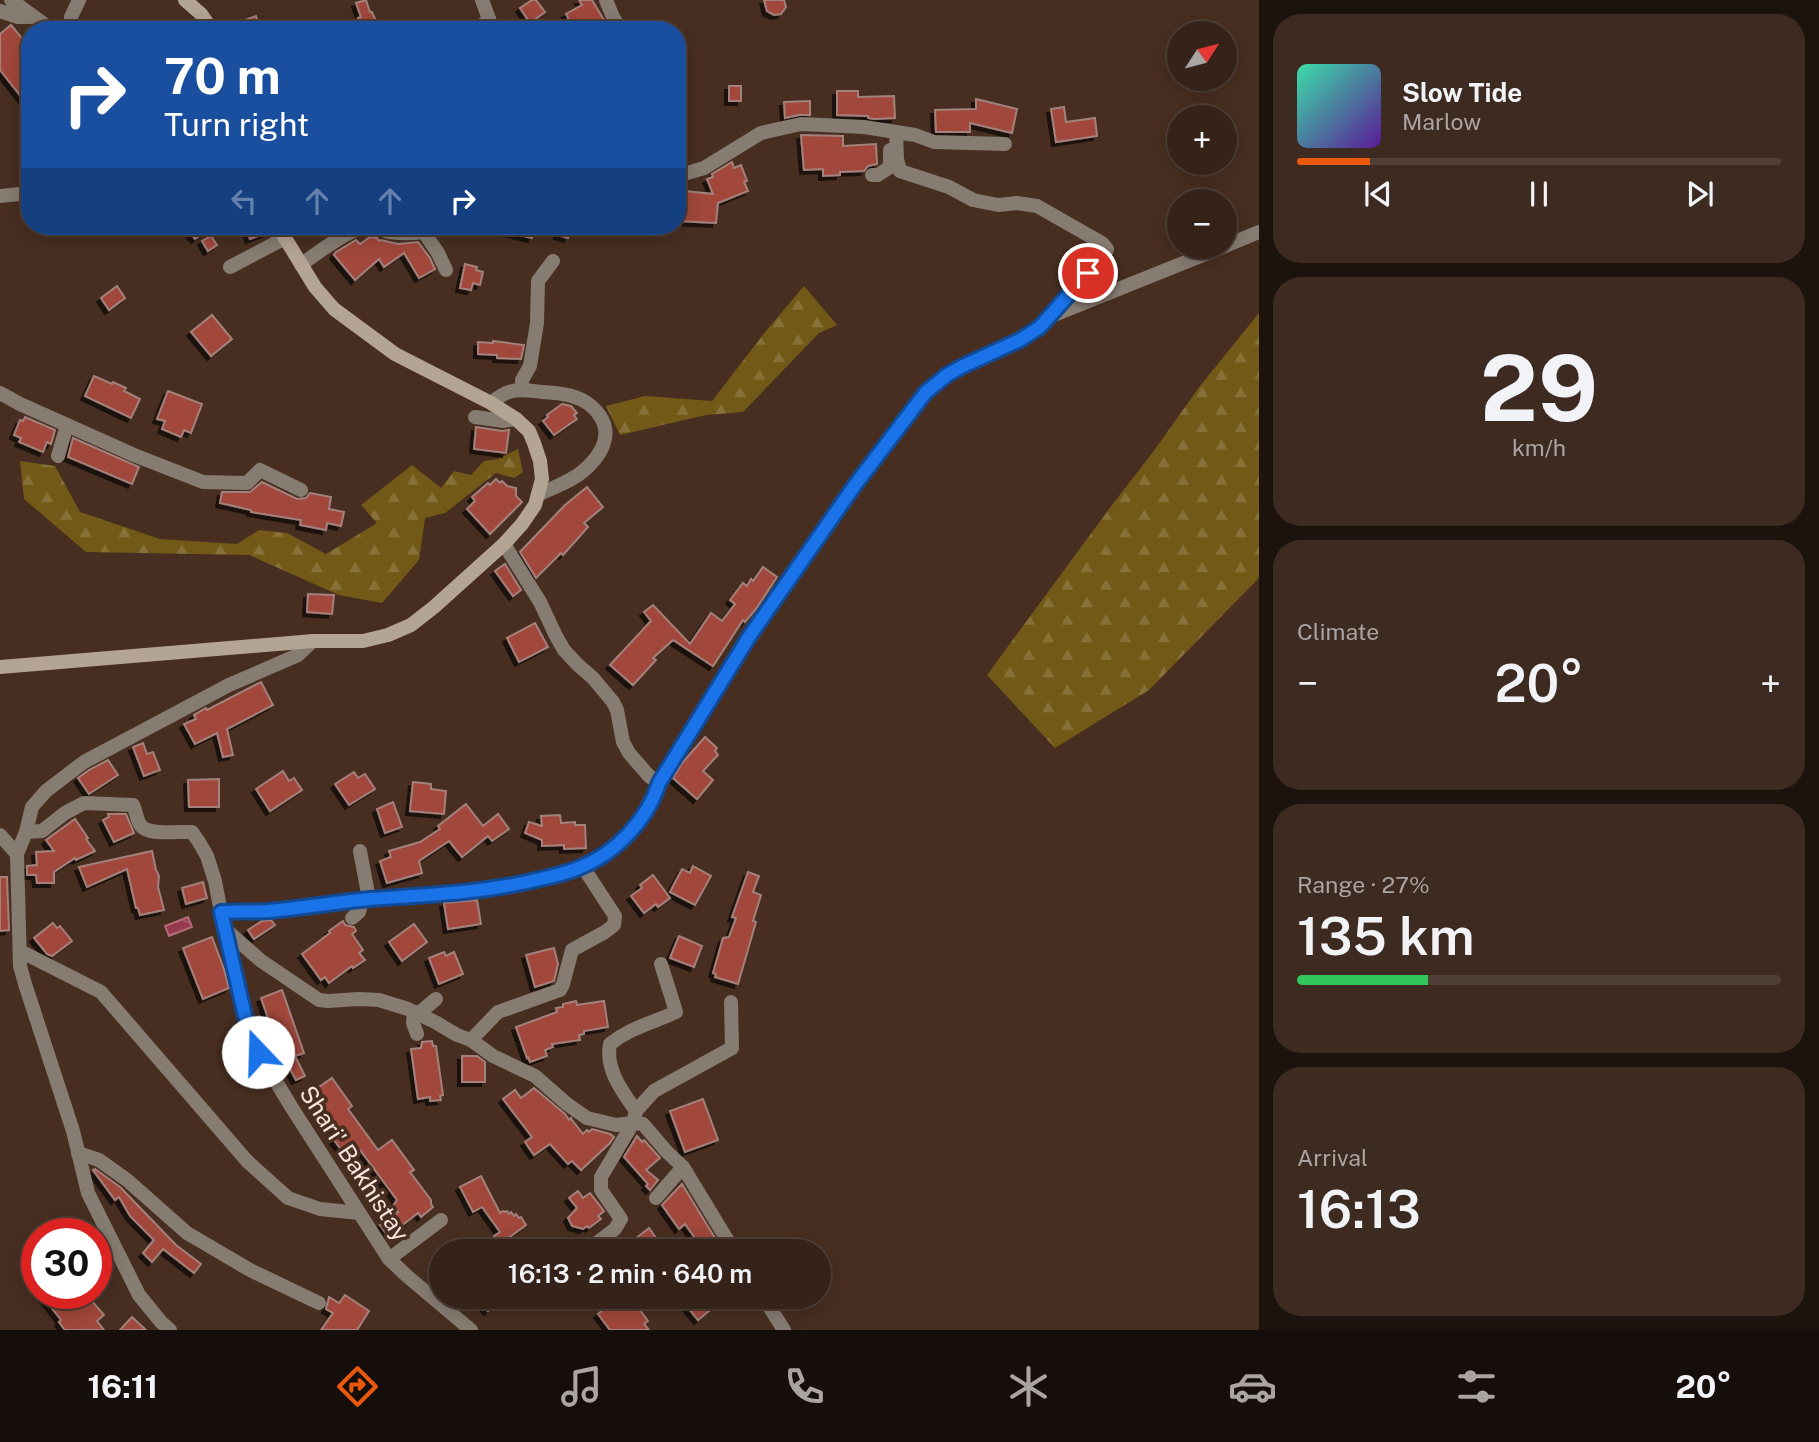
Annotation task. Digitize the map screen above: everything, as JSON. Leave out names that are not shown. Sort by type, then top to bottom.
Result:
[{"type":"main road","points":[[185,0],[206,21]]},
{"type":"main road","points":[[0,667],[313,641],[363,641],[388,635],[411,625],[435,607],[504,544],[535,505],[542,479],[540,461],[529,431],[491,403],[395,354],[334,309],[314,287],[284,235]]},
{"type":"street","points":[[11,0],[39,21]]},
{"type":"street","points":[[71,21],[79,0]]},
{"type":"street","points":[[482,0],[490,21]]},
{"type":"street","points":[[606,0],[615,21]]},
{"type":"street","points":[[0,12],[18,18],[33,17]]},
{"type":"street","points":[[686,173],[704,168],[761,133],[801,124],[827,124],[893,132],[915,135],[934,142],[1005,144]]},
{"type":"street","points":[[873,175],[878,175],[890,167],[893,132]]},
{"type":"street","points":[[221,912],[270,911],[513,886],[583,867],[613,847],[632,830],[749,637],[855,485],[926,392],[947,375],[1020,340],[1040,327],[1104,256],[1107,249],[1102,243],[1037,206],[1017,202],[998,205],[973,200],[949,187],[900,171],[893,132]]},
{"type":"street","points":[[0,196],[21,194]]},
{"type":"street","points":[[1237,241],[1259,232]]},
{"type":"street","points":[[230,267],[278,235]]},
{"type":"street","points":[[300,265],[347,235]]},
{"type":"street","points":[[432,235],[446,270]]},
{"type":"street","points":[[1047,318],[1192,259]]},
{"type":"street","points":[[522,390],[522,380],[530,366],[537,323],[538,281],[553,261]]},
{"type":"street","points":[[491,403],[506,392],[522,390],[570,396],[592,406],[607,429],[601,452],[592,462],[580,473],[538,495]]},
{"type":"street","points":[[0,393],[67,425],[99,433],[134,455],[203,482],[247,483],[260,470],[301,490]]},
{"type":"street","points":[[475,417],[503,421],[516,419]]},
{"type":"street","points":[[58,456],[67,425]]},
{"type":"street","points":[[504,544],[540,602],[564,650],[613,702],[623,742],[629,753],[649,776],[659,783]]},
{"type":"street","points":[[170,1330],[139,1294],[88,1193],[79,1153],[20,966],[18,854],[32,807],[46,791],[84,762],[229,685],[298,655],[313,641]]},
{"type":"street","name":"Shari' Bakhistay","points":[[26,832],[42,831],[65,813],[84,803],[133,805],[140,825],[147,830],[159,834],[192,832],[207,856],[215,881],[245,1016],[258,1052],[389,1259],[471,1330]]},
{"type":"street","points":[[0,835],[18,854]]},
{"type":"street","points":[[352,919],[365,900],[360,851]]},
{"type":"street","points":[[471,1040],[498,1012],[560,990],[564,984],[572,950],[614,925],[615,916],[583,867]]},
{"type":"street","points":[[225,929],[260,960],[319,1000],[388,1001],[471,1040],[493,1056],[535,1076],[587,1118],[616,1125],[635,1117]]},
{"type":"street","points":[[20,951],[101,992],[247,1161],[288,1198],[320,1209],[359,1213]]},
{"type":"street","points":[[661,964],[676,1012],[637,1027],[610,1044],[608,1053],[611,1070],[635,1117],[683,1167],[727,1239]]},
{"type":"street","points":[[417,1034],[413,1023],[416,1013],[436,999]]},
{"type":"street","points":[[602,1239],[615,1229],[621,1219],[601,1190],[600,1177],[635,1117],[654,1091],[732,1048],[731,1003]]},
{"type":"street","points":[[79,1153],[99,1160],[127,1180],[187,1233],[250,1270],[319,1303]]},
{"type":"street","points":[[656,1198],[683,1167]]},
{"type":"street","points":[[389,1259],[441,1220]]},
{"type":"street","points":[[771,1309],[784,1330]]},
{"type":"green space","points":[[804,286],[837,325],[819,333],[743,412],[706,415],[620,435],[606,406],[645,396],[712,401]]},
{"type":"green space","points":[[1259,313],[1259,578],[1149,690],[1055,748],[987,675],[1200,386]]},
{"type":"green space","points":[[518,449],[523,472],[514,478],[496,473],[445,513],[425,518],[419,560],[382,603],[339,595],[249,555],[86,552],[24,499],[20,461],[55,466],[80,512],[160,539],[237,544],[259,530],[287,533],[326,554],[377,523],[361,505],[412,465],[441,488],[454,471],[471,475],[484,461],[498,459]]},
{"type":"water","points":[[188,917],[192,927],[169,936],[165,926]]},
{"type":"building","points":[[366,0],[376,21],[359,21],[358,18],[361,17],[356,3]]},
{"type":"building","points":[[536,0],[545,12],[529,21],[520,8]]},
{"type":"building","points":[[579,0],[592,0],[605,21],[570,21],[566,14],[582,5]]},
{"type":"building","points":[[764,0],[784,0],[786,7],[781,14],[774,15],[767,11]]},
{"type":"building","points":[[256,16],[258,21],[242,21]]},
{"type":"building","points":[[11,25],[21,37],[21,97],[0,70],[0,34]]},
{"type":"building","points":[[729,86],[741,86],[741,101],[729,101]]},
{"type":"building","points":[[837,91],[858,91],[858,97],[894,96],[895,118],[837,115]]},
{"type":"building","points":[[976,99],[1017,109],[1012,133],[970,123],[970,132],[936,132],[935,110],[976,109]]},
{"type":"building","points":[[810,101],[810,115],[785,118],[784,102]]},
{"type":"building","points":[[1064,107],[1066,122],[1095,118],[1097,136],[1056,142],[1051,109]]},
{"type":"building","points":[[801,135],[843,136],[843,146],[876,144],[877,164],[868,166],[864,171],[840,172],[840,175],[823,176],[823,169],[804,170]]},
{"type":"building","points":[[732,162],[734,168],[741,165],[748,191],[718,203],[716,223],[686,221],[686,191],[713,194],[707,179],[713,177],[712,174]]},
{"type":"building","points":[[211,236],[217,245],[208,251],[202,241]]},
{"type":"building","points":[[370,237],[398,244],[418,242],[435,269],[419,278],[404,253],[384,267],[379,259],[355,280],[334,255],[356,240],[360,244]]},
{"type":"building","points":[[465,264],[477,267],[476,270],[483,272],[480,285],[473,283],[471,290],[460,288]]},
{"type":"building","points":[[117,286],[125,298],[109,310],[101,298]]},
{"type":"building","points":[[212,315],[232,339],[211,356],[191,332]]},
{"type":"building","points":[[478,342],[524,345],[521,359],[478,354]]},
{"type":"building","points":[[94,376],[126,388],[124,391],[140,399],[131,418],[85,396]]},
{"type":"building","points":[[168,391],[202,404],[191,433],[184,430],[181,437],[162,429],[165,421],[157,419]]},
{"type":"building","points":[[562,404],[571,406],[577,413],[574,415],[577,419],[554,435],[543,421]]},
{"type":"building","points":[[25,417],[55,430],[51,444],[47,442],[43,452],[19,442],[21,438],[14,435],[20,420],[23,421]]},
{"type":"building","points":[[476,427],[509,430],[506,453],[474,449]]},
{"type":"building","points":[[73,438],[139,467],[132,484],[68,457]]},
{"type":"building","points":[[496,479],[516,488],[516,496],[522,502],[490,534],[467,509],[475,501],[472,497]]},
{"type":"building","points":[[262,482],[297,499],[306,498],[310,493],[331,497],[329,509],[344,512],[341,526],[327,523],[326,530],[300,525],[301,520],[251,512],[220,503],[222,492],[250,492]]},
{"type":"building","points":[[587,487],[603,507],[584,523],[588,527],[563,555],[561,553],[536,578],[520,552],[565,505]]},
{"type":"building","points":[[505,564],[521,590],[513,596],[495,571]]},
{"type":"building","points":[[763,567],[777,577],[756,609],[745,622],[743,620],[713,666],[673,640],[653,658],[656,660],[633,685],[610,665],[651,621],[644,612],[653,605],[690,644],[711,613],[722,621],[735,604],[730,600],[743,583],[747,586],[751,579],[753,581]]},
{"type":"building","points":[[308,594],[334,595],[332,614],[307,612]]},
{"type":"building","points":[[535,623],[548,647],[519,662],[507,638]]},
{"type":"building","points":[[261,682],[273,705],[227,729],[233,755],[223,757],[217,733],[195,744],[184,724],[196,719],[194,715],[206,708],[207,710]]},
{"type":"building","points":[[705,737],[717,748],[715,751],[718,755],[703,771],[713,780],[697,799],[673,778],[682,763]]},
{"type":"building","points":[[143,743],[147,754],[153,752],[160,770],[144,776],[133,747]]},
{"type":"building","points":[[108,760],[118,775],[89,794],[78,778]]},
{"type":"building","points":[[283,771],[289,781],[294,778],[302,790],[270,811],[256,789]]},
{"type":"building","points":[[354,772],[358,778],[365,774],[375,789],[349,805],[335,784]]},
{"type":"building","points":[[219,779],[219,807],[189,807],[188,780]]},
{"type":"building","points":[[413,782],[431,784],[431,789],[446,791],[444,814],[410,811]]},
{"type":"building","points":[[393,802],[402,827],[385,833],[377,809]]},
{"type":"building","points":[[466,804],[483,826],[498,814],[509,829],[492,841],[488,836],[462,857],[449,841],[419,861],[422,873],[387,883],[380,861],[391,857],[389,851],[420,842],[440,829],[438,826]]},
{"type":"building","points":[[108,814],[126,814],[134,833],[114,842],[103,820],[109,817]]},
{"type":"building","points":[[560,815],[561,823],[575,822],[575,825],[585,825],[586,848],[542,846],[542,840],[525,833],[529,822],[542,826],[541,816]]},
{"type":"building","points":[[75,819],[95,851],[76,860],[75,858],[54,872],[54,883],[37,883],[36,875],[27,875],[27,866],[37,865],[36,852],[54,851],[46,840]]},
{"type":"building","points":[[152,851],[164,910],[140,915],[127,869],[87,887],[79,867]]},
{"type":"building","points":[[693,866],[711,876],[695,905],[670,892],[682,869],[690,873]]},
{"type":"building","points":[[748,872],[759,876],[753,892],[761,895],[738,984],[715,977],[716,974],[713,973],[723,938],[729,937],[736,918],[732,917]]},
{"type":"building","points":[[653,875],[670,898],[644,913],[631,896]]},
{"type":"building","points":[[0,877],[7,877],[9,930],[0,931]]},
{"type":"building","points":[[203,882],[207,898],[186,904],[182,888]]},
{"type":"building","points":[[477,900],[481,924],[448,929],[444,903]]},
{"type":"building","points":[[271,920],[275,925],[254,939],[248,930],[262,921]]},
{"type":"building","points":[[343,921],[345,925],[354,927],[356,931],[352,934],[363,950],[359,953],[365,960],[329,983],[325,977],[321,980],[302,954]]},
{"type":"building","points":[[53,923],[57,928],[60,926],[72,941],[52,956],[47,954],[34,938]]},
{"type":"building","points":[[414,924],[427,942],[402,961],[389,942]]},
{"type":"building","points":[[679,936],[702,946],[694,967],[670,958]]},
{"type":"building","points":[[212,937],[229,988],[203,999],[183,948]]},
{"type":"building","points":[[554,948],[558,964],[554,981],[535,987],[526,955]]},
{"type":"building","points":[[444,952],[446,956],[454,952],[463,974],[439,984],[429,958]]},
{"type":"building","points":[[282,990],[304,1053],[295,1056],[305,1076],[296,1080],[285,1060],[283,1061],[261,998]]},
{"type":"building","points":[[576,1001],[577,1005],[604,1001],[608,1027],[584,1031],[584,1034],[579,1035],[580,1040],[552,1044],[553,1047],[545,1050],[547,1056],[530,1062],[516,1027],[557,1012],[556,1008]]},
{"type":"building","points":[[432,1041],[433,1046],[436,1046],[443,1095],[440,1096],[441,1100],[430,1101],[430,1097],[418,1099],[411,1049],[421,1048],[422,1042]]},
{"type":"building","points":[[462,1056],[477,1056],[485,1062],[485,1082],[462,1082]]},
{"type":"building","points":[[332,1078],[352,1106],[348,1109],[378,1150],[392,1140],[414,1170],[410,1172],[431,1200],[433,1207],[421,1217],[418,1213],[388,1236],[380,1225],[398,1212],[393,1206],[397,1200],[360,1150],[348,1159],[334,1140],[339,1136],[314,1101],[318,1099],[312,1092]]},
{"type":"building","points":[[534,1088],[569,1120],[571,1118],[583,1134],[592,1129],[614,1137],[581,1170],[572,1161],[568,1164],[550,1144],[534,1155],[525,1142],[532,1137],[503,1099],[515,1090],[521,1098]]},
{"type":"building","points":[[703,1099],[718,1140],[685,1152],[670,1111]]},
{"type":"building","points":[[637,1136],[660,1158],[646,1170],[658,1180],[650,1190],[646,1186],[648,1184],[624,1157]]},
{"type":"building","points":[[93,1170],[120,1187],[176,1245],[201,1264],[194,1273],[163,1249],[152,1262],[143,1253],[154,1240],[130,1216],[119,1197],[115,1200]]},
{"type":"building","points":[[481,1176],[500,1213],[507,1211],[514,1216],[516,1214],[526,1225],[507,1239],[496,1239],[494,1236],[500,1232],[482,1207],[473,1212],[460,1187]]},
{"type":"building","points":[[682,1184],[716,1239],[696,1239],[685,1224],[679,1229],[662,1205]]},
{"type":"building","points":[[578,1191],[583,1198],[590,1193],[604,1211],[598,1216],[601,1219],[589,1228],[572,1226],[568,1218],[577,1208],[569,1198]]},
{"type":"building","points":[[649,1228],[657,1239],[635,1239]]},
{"type":"building","points":[[345,1295],[369,1311],[357,1330],[321,1330],[333,1313],[326,1309],[329,1297],[339,1303]]},
{"type":"building","points":[[52,1309],[99,1309],[104,1315],[97,1321],[104,1330],[65,1330],[59,1322],[61,1320]]},
{"type":"building","points":[[604,1309],[639,1309],[648,1321],[644,1324],[649,1330],[610,1330],[598,1314]]},
{"type":"building","points":[[689,1309],[711,1309],[698,1320]]},
{"type":"building","points":[[132,1317],[146,1330],[120,1330]]},
{"type":"route","points":[[258,1052],[245,1016],[221,912],[270,911],[513,886],[583,867],[604,854],[632,830],[642,816],[659,783],[749,637],[855,485],[926,392],[947,375],[1020,340],[1040,327],[1088,273]]}]
